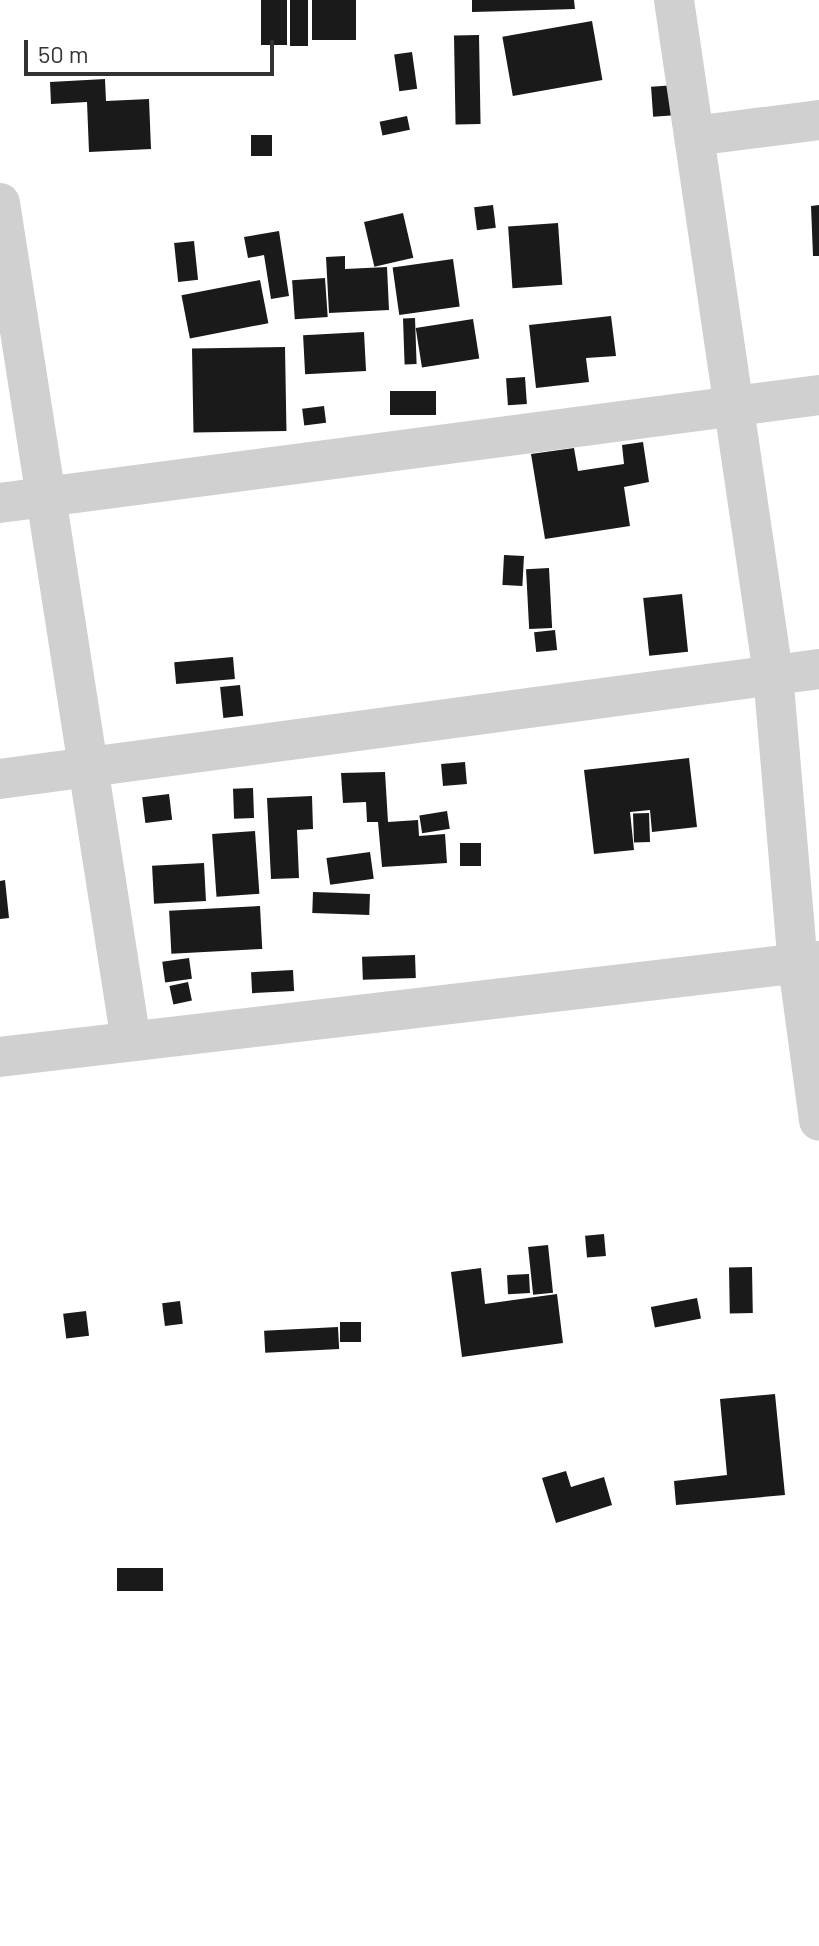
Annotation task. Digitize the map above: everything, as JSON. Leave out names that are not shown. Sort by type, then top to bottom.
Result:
[{"type":"street","points":[[674,0],[731,407],[773,674],[809,963],[819,1121]]},
{"type":"street","points":[[694,136],[819,120]]},
{"type":"street","points":[[0,205],[131,1041]]},
{"type":"street","points":[[0,503],[819,395]]},
{"type":"street","points":[[0,779],[819,669]]},
{"type":"street","points":[[0,1057],[809,963]]},
{"type":"building","points":[[261,0],[287,0],[287,45],[261,45]]},
{"type":"building","points":[[290,0],[308,0],[308,46],[290,46]]},
{"type":"building","points":[[312,0],[356,0],[356,40],[312,40]]},
{"type":"building","points":[[472,0],[574,0],[575,9],[472,12]]},
{"type":"building","points":[[592,21],[602,80],[513,96],[502,37]]},
{"type":"building","points":[[454,35],[479,35],[481,124],[456,124]]},
{"type":"building","points":[[412,52],[417,89],[399,91],[394,55]]},
{"type":"building","points":[[105,79],[106,101],[149,99],[151,149],[89,152],[87,102],[51,104],[50,82]]},
{"type":"building","points":[[676,85],[678,115],[653,117],[651,87]]},
{"type":"building","points":[[407,116],[410,130],[383,136],[380,122]]},
{"type":"building","points":[[251,135],[272,135],[272,156],[251,156]]},
{"type":"building","points":[[493,205],[496,228],[477,230],[474,207]]},
{"type":"building","points":[[819,205],[819,256],[813,256],[811,206]]},
{"type":"building","points":[[403,213],[413,258],[374,267],[364,222]]},
{"type":"building","points":[[558,223],[562,285],[512,288],[508,226]]},
{"type":"building","points":[[279,231],[289,296],[271,299],[264,255],[248,258],[244,237]]},
{"type":"building","points":[[194,241],[198,280],[178,282],[174,243]]},
{"type":"building","points":[[345,256],[345,269],[387,267],[389,310],[329,313],[326,257]]},
{"type":"building","points":[[453,259],[460,307],[399,315],[393,267]]},
{"type":"building","points":[[325,278],[328,317],[295,319],[292,280]]},
{"type":"building","points":[[260,280],[268,323],[190,338],[181,295]]},
{"type":"building","points":[[611,316],[616,356],[586,358],[589,382],[536,388],[529,325]]},
{"type":"building","points":[[403,318],[415,318],[417,364],[405,364]]},
{"type":"building","points":[[473,319],[479,359],[422,368],[416,328]]},
{"type":"building","points":[[364,332],[366,371],[305,374],[303,335]]},
{"type":"building","points":[[285,347],[286,431],[193,433],[192,349]]},
{"type":"building","points":[[525,377],[527,404],[508,405],[506,378]]},
{"type":"building","points":[[390,391],[436,391],[436,415],[390,415]]},
{"type":"building","points":[[324,406],[326,423],[304,426],[302,409]]},
{"type":"building","points":[[643,442],[649,482],[624,487],[630,526],[545,539],[531,454],[574,448],[578,471],[624,464],[622,445]]},
{"type":"building","points":[[504,555],[524,556],[522,586],[502,585]]},
{"type":"building","points":[[549,568],[552,628],[529,629],[526,569]]},
{"type":"building","points":[[682,594],[688,652],[649,656],[643,598]]},
{"type":"building","points":[[555,630],[557,650],[536,652],[534,632]]},
{"type":"building","points":[[233,657],[235,679],[176,684],[174,662]]},
{"type":"building","points":[[240,685],[243,716],[223,718],[220,687]]},
{"type":"building","points":[[689,758],[697,827],[652,832],[650,810],[630,812],[634,850],[594,854],[584,770]]},
{"type":"building","points":[[465,762],[467,784],[443,786],[441,764]]},
{"type":"building","points":[[385,772],[388,822],[418,820],[419,836],[445,834],[447,863],[382,867],[378,822],[367,822],[366,802],[343,803],[341,773]]},
{"type":"building","points":[[253,788],[254,818],[234,819],[233,789]]},
{"type":"building","points":[[169,794],[172,820],[145,823],[142,797]]},
{"type":"building","points":[[312,796],[313,829],[297,830],[299,878],[271,879],[267,798]]},
{"type":"building","points":[[447,811],[450,829],[422,833],[419,815]]},
{"type":"building","points":[[649,813],[650,842],[634,843],[633,814]]},
{"type":"building","points":[[255,831],[259,894],[216,897],[212,834]]},
{"type":"building","points":[[460,843],[481,843],[481,866],[460,866]]},
{"type":"building","points":[[370,852],[374,879],[330,885],[326,858]]},
{"type":"building","points":[[204,863],[206,901],[154,904],[152,866]]},
{"type":"building","points":[[5,880],[9,918],[0,919],[0,881]]},
{"type":"building","points":[[313,892],[370,894],[369,915],[312,913]]},
{"type":"building","points":[[260,906],[262,949],[171,954],[169,911]]},
{"type":"building","points":[[415,955],[416,978],[363,980],[362,957]]},
{"type":"building","points":[[189,958],[192,979],[165,983],[162,962]]},
{"type":"building","points":[[293,970],[294,991],[252,993],[251,972]]},
{"type":"building","points":[[188,982],[192,1001],[173,1005],[169,986]]},
{"type":"building","points":[[604,1234],[606,1256],[587,1258],[585,1236]]},
{"type":"building","points":[[548,1245],[553,1293],[533,1295],[528,1247]]},
{"type":"building","points":[[729,1267],[752,1267],[753,1313],[730,1313]]},
{"type":"building","points":[[481,1268],[485,1304],[557,1294],[563,1343],[462,1357],[451,1272]]},
{"type":"building","points":[[529,1274],[530,1293],[508,1294],[507,1275]]},
{"type":"building","points":[[697,1298],[701,1319],[655,1328],[651,1307]]},
{"type":"building","points":[[180,1301],[183,1324],[165,1326],[162,1303]]},
{"type":"building","points":[[86,1311],[89,1336],[66,1339],[63,1314]]},
{"type":"building","points":[[340,1322],[361,1322],[361,1342],[340,1342]]},
{"type":"building","points":[[338,1327],[339,1349],[265,1353],[264,1331]]},
{"type":"building","points":[[775,1394],[785,1495],[676,1505],[674,1481],[727,1475],[720,1399]]},
{"type":"building","points":[[566,1471],[571,1487],[604,1477],[612,1505],[556,1523],[542,1478]]},
{"type":"building","points":[[117,1568],[163,1568],[163,1591],[117,1591]]}]
